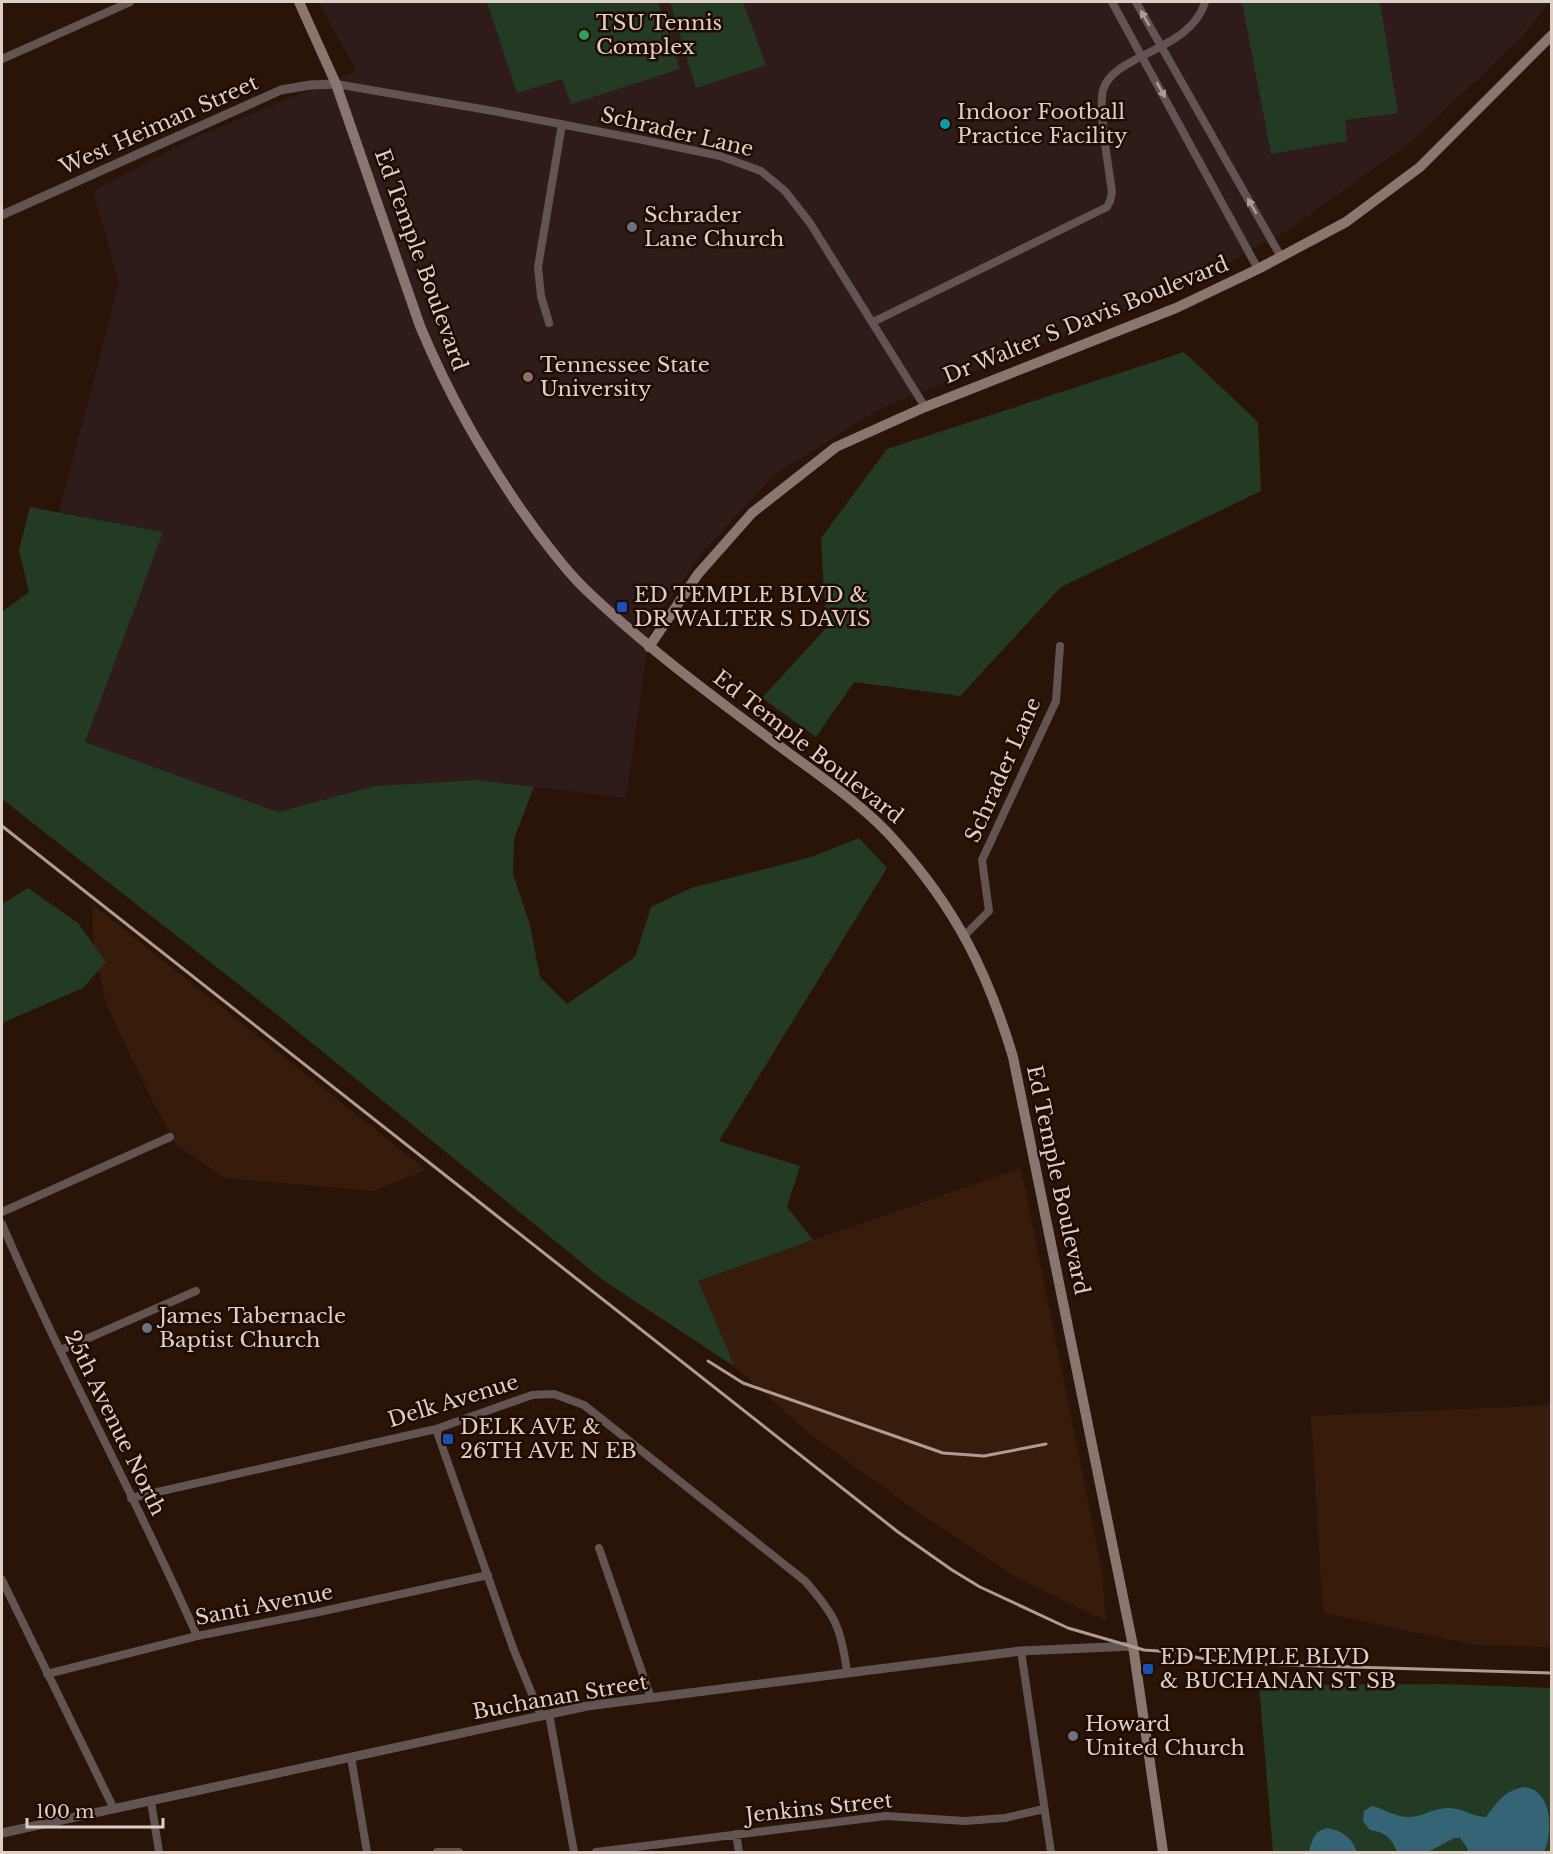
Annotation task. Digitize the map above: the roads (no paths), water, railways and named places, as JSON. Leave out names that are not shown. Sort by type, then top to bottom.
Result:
[{"type":"main road","name":"Ed Temple Boulevard","points":[[299,2],[336,84],[420,326],[443,378],[466,425],[487,460],[539,534],[582,585],[649,647],[860,808],[896,842],[942,898],[965,935],[999,1009],[1013,1057],[1133,1646],[1163,1852]]},
{"type":"main road","name":"Dr Walter S Davis Boulevard","points":[[649,647],[698,574],[752,513],[836,447],[925,406],[1176,308],[1258,269],[1346,222],[1420,167],[1551,35]]},
{"type":"street","points":[[2,59],[130,2]]},
{"type":"street","points":[[1112,2],[1258,269]]},
{"type":"street","points":[[1136,2],[1281,257]]},
{"type":"street","points":[[873,322],[1107,207],[1112,192],[1102,103],[1103,91],[1109,78],[1178,36],[1200,16],[1205,2]]},
{"type":"street","name":"Schrader Lane","points":[[336,84],[562,124],[720,156],[761,171],[785,191],[800,209],[925,406]]},
{"type":"street","name":"West Heiman Street","points":[[2,215],[281,90],[310,85],[336,84]]},
{"type":"street","points":[[549,323],[541,296],[538,267],[562,124]]},
{"type":"street","name":"Schrader Lane","points":[[965,935],[989,911],[982,860],[1056,700],[1060,646]]},
{"type":"street","points":[[2,1212],[170,1137]]},
{"type":"street","name":"25th Avenue North","points":[[2,1224],[35,1301],[61,1350],[198,1636]]},
{"type":"street","points":[[61,1350],[196,1291]]},
{"type":"street","name":"Delk Avenue","points":[[131,1497],[436,1429],[532,1395],[554,1394],[584,1405],[805,1581],[829,1609],[843,1639],[847,1672]]},
{"type":"street","points":[[436,1429],[513,1648],[545,1715],[574,1852]]},
{"type":"street","points":[[599,1548],[651,1698]]},
{"type":"street","name":"Santi Avenue","points":[[47,1674],[198,1636],[489,1575]]},
{"type":"street","points":[[2,1580],[114,1809]]},
{"type":"street","name":"Buchanan Street","points":[[2,1833],[586,1706],[1022,1651],[1133,1646]]},
{"type":"street","points":[[1022,1651],[1051,1852]]},
{"type":"street","points":[[351,1757],[367,1852]]},
{"type":"street","points":[[151,1801],[159,1852]]},
{"type":"street","name":"Jenkins Street","points":[[596,1852],[886,1816],[939,1820],[986,1820],[1044,1809]]},
{"type":"street","points":[[736,1834],[740,1852]]},
{"type":"street","points":[[437,1852],[459,1852]]},
{"type":"water","points":[[1525,1787],[1534,1790],[1546,1804],[1549,1834],[1544,1852],[1468,1852],[1460,1838],[1454,1838],[1428,1852],[1397,1852],[1387,1837],[1380,1832],[1370,1830],[1363,1821],[1364,1811],[1372,1806],[1403,1817],[1413,1817],[1450,1808],[1486,1817],[1498,1801],[1507,1794]]},
{"type":"water","points":[[1328,1828],[1346,1836],[1357,1852],[1309,1852],[1317,1834]]},
{"type":"railway","points":[[2,826],[898,1532],[980,1587],[1068,1628],[1144,1650],[1173,1652],[1213,1661],[1552,1673]]},
{"type":"railway","points":[[708,1361],[743,1383],[943,1453],[984,1456],[1046,1444]]},
{"type":"place","name":"TSU Tennis Complex","points":[[584,35]]},
{"type":"place","name":"Indoor Football Practice Facility","points":[[945,124]]},
{"type":"place","name":"Schrader Lane Church","points":[[632,227]]},
{"type":"place","name":"Tennessee State University","points":[[528,377]]},
{"type":"place","name":"ED TEMPLE BLVD & DR WALTER S DAVIS","points":[[622,607]]},
{"type":"place","name":"James Tabernacle Baptist Church","points":[[147,1328]]},
{"type":"place","name":"DELK AVE & 26TH AVE N EB","points":[[448,1439]]},
{"type":"place","name":"ED TEMPLE BLVD & BUCHANAN ST SB","points":[[1148,1669]]},
{"type":"place","name":"Howard United Church","points":[[1073,1736]]}]
